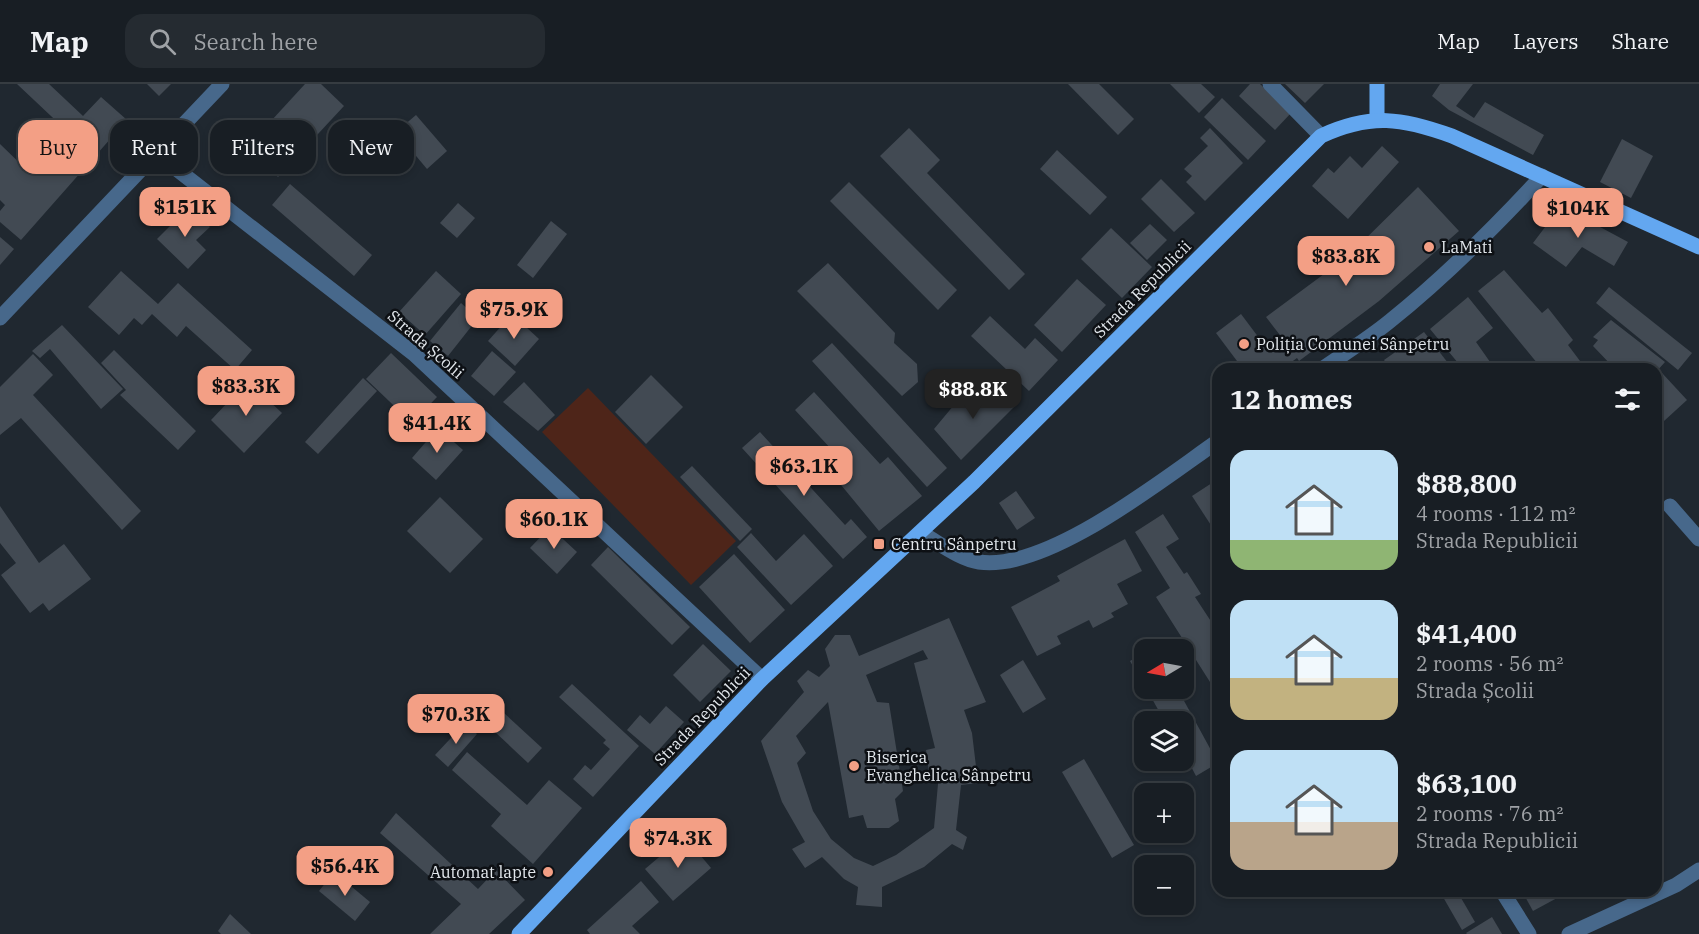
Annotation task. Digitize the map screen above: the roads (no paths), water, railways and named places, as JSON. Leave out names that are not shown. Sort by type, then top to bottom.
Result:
[{"type":"main road","points":[[1377,84],[1377,119]]},
{"type":"main road","name":"Strada Republicii","points":[[519,934],[762,679],[921,533],[1321,136],[1343,126],[1377,119],[1419,124],[1452,136],[1699,247]]},
{"type":"street","points":[[188,120],[222,84]]},
{"type":"street","points":[[1270,84],[1321,136]]},
{"type":"street","points":[[0,318],[136,174]]},
{"type":"street","name":"Strada Școlii","points":[[183,174],[414,354],[762,679]]},
{"type":"street","points":[[1331,363],[1389,322],[1473,248],[1542,176]]},
{"type":"street","points":[[921,533],[978,562],[1007,560],[1034,553],[1098,522],[1212,445]]},
{"type":"street","points":[[1670,506],[1699,539]]},
{"type":"street","points":[[1662,891],[1699,870]]},
{"type":"street","points":[[1506,897],[1529,934]]},
{"type":"street","points":[[1569,934],[1650,897]]},
{"type":"place","name":"LaMati","points":[[1429,247]]},
{"type":"place","name":"Poliția Comunei Sânpetru","points":[[1244,344]]},
{"type":"place","name":"Centru Sânpetru","points":[[879,544]]},
{"type":"place","name":"Biserica Evanghelica Sânpetru","points":[[854,766]]},
{"type":"place","name":"Automat lapte","points":[[548,872]]}]
